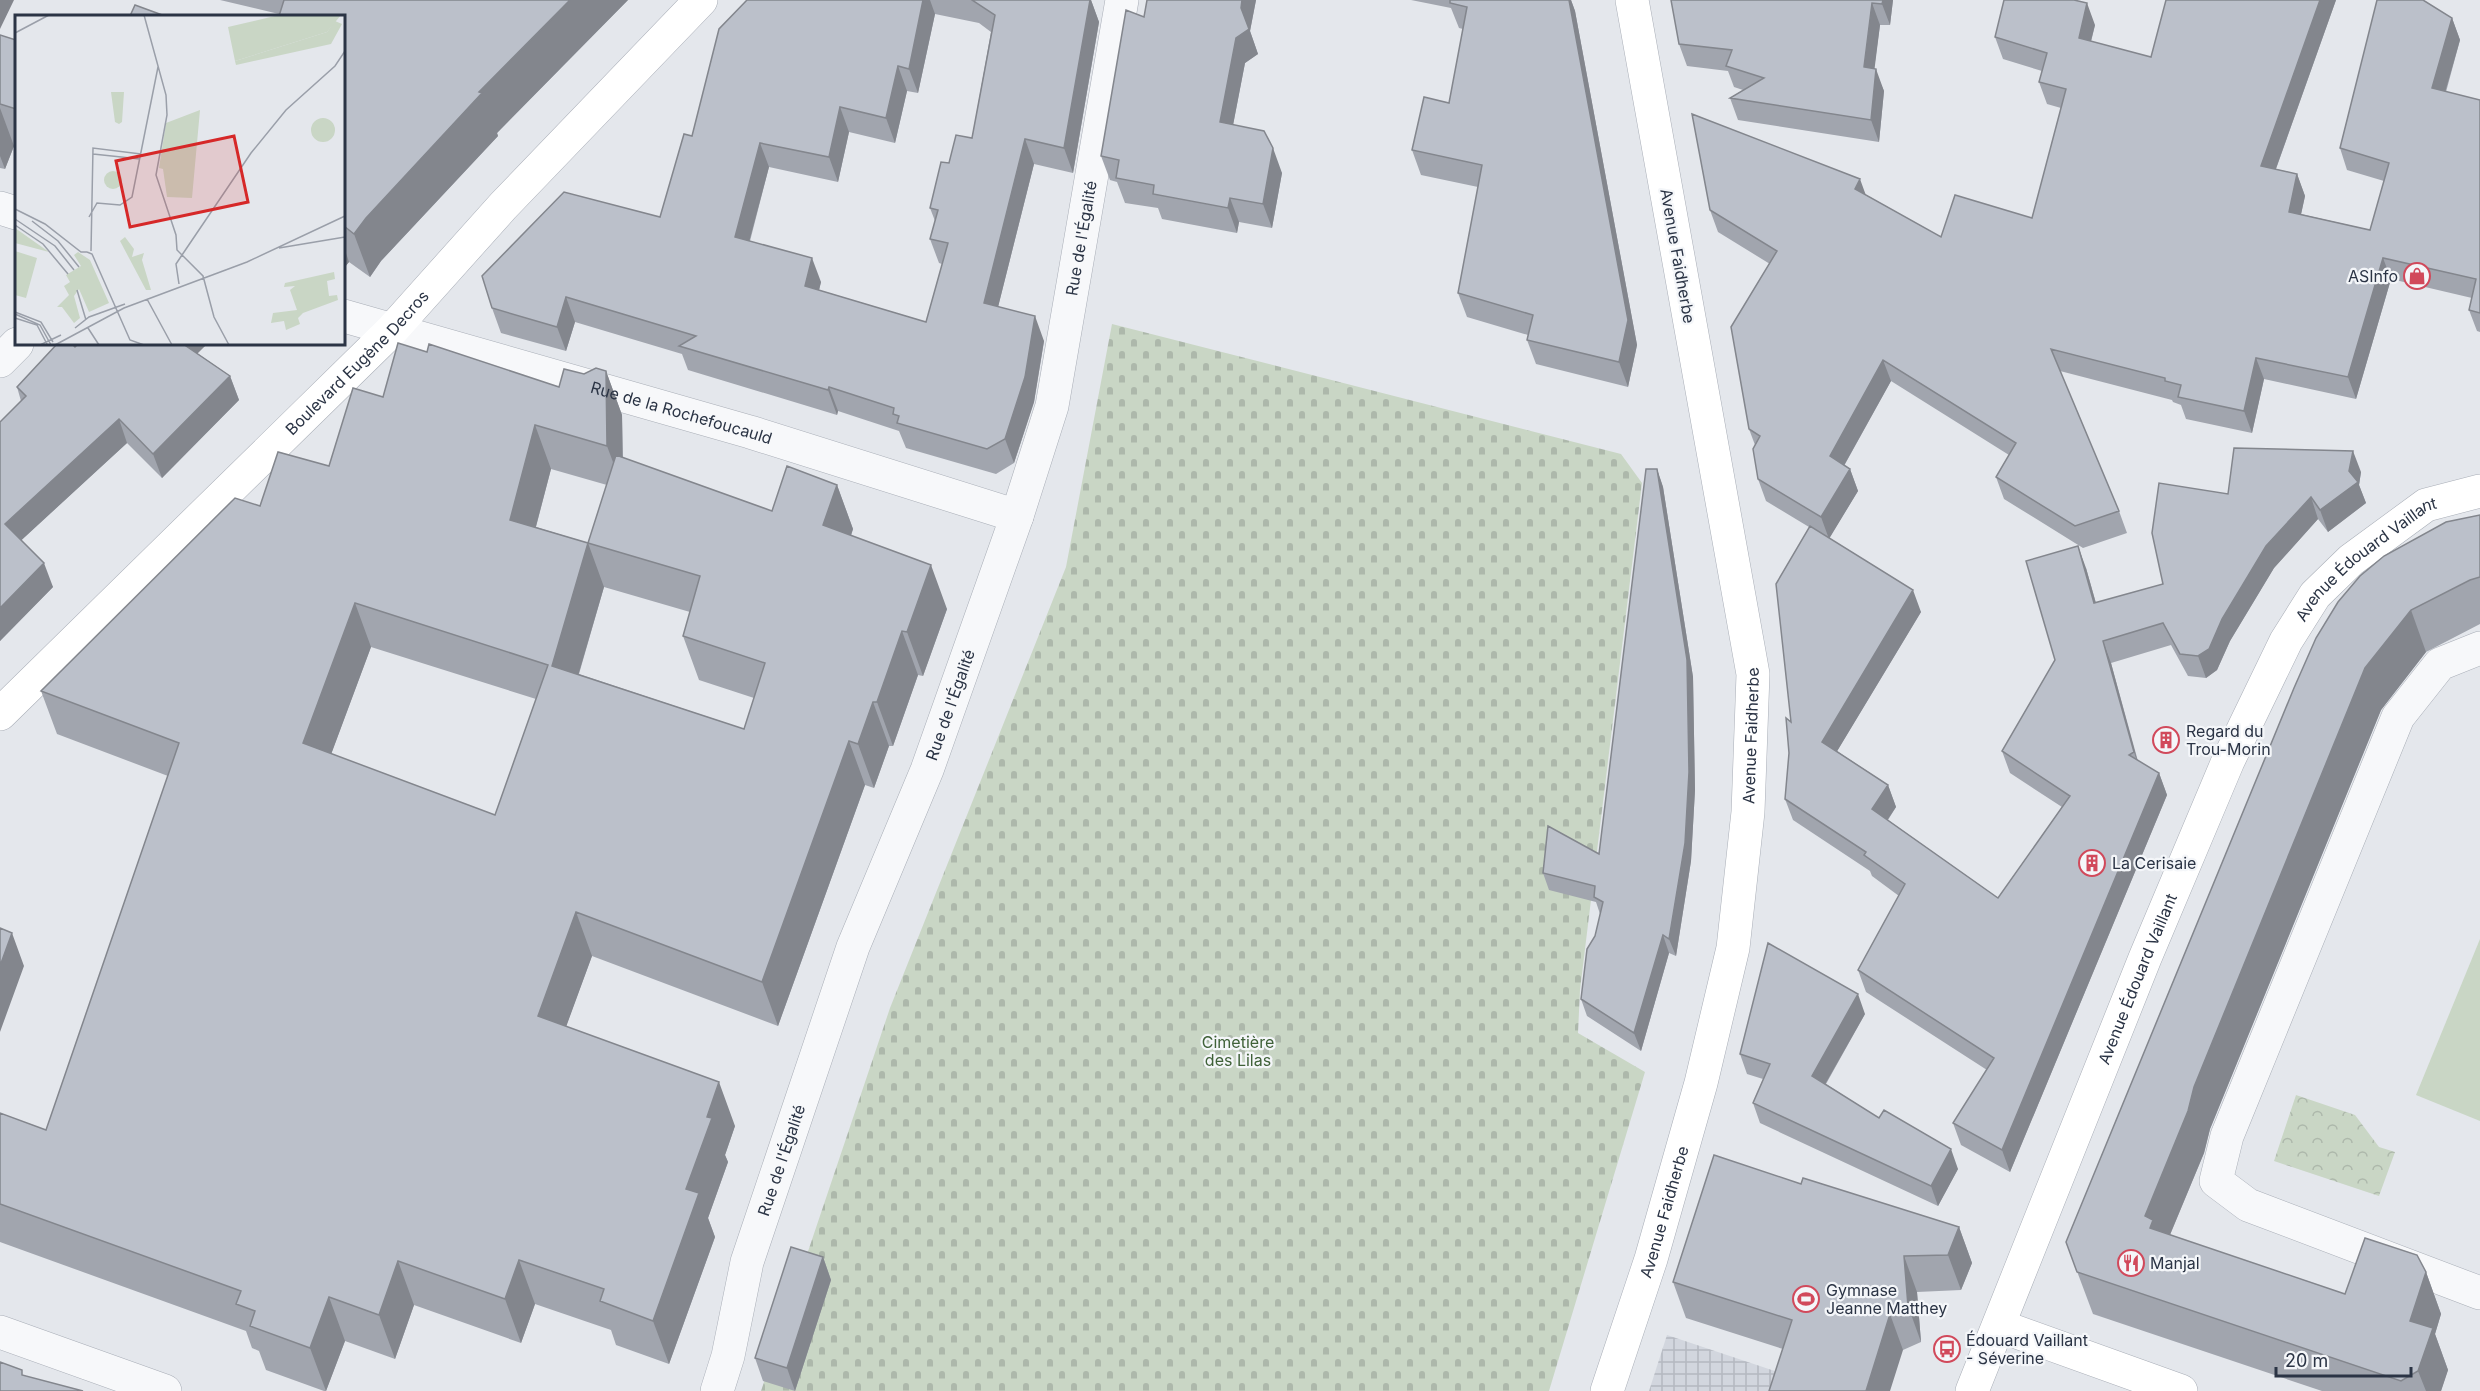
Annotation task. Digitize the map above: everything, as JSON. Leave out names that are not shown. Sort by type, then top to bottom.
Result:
[{"type":"street","name":"Boulevard Eugène Decros","points":[[0,714],[392,330],[503,206],[701,0]]},
{"type":"street","name":"Rue de l'Égalité","points":[[717,1391],[729,1356],[747,1262],[845,968],[927,770],[1017,516],[1052,406],[1122,0]]},
{"type":"street","name":"Avenue Faidherbe","points":[[1607,1391],[1663,1215],[1701,1083],[1733,948],[1748,812],[1753,674],[1632,0]]},
{"type":"street","points":[[0,208],[15,213]]},
{"type":"street","name":"Rue de la Rochefoucauld","points":[[345,316],[750,432],[1017,516]]},
{"type":"street","points":[[0,361],[16,345]]},
{"type":"street","name":"Avenue Édouard Vaillant","points":[[1972,1391],[2000,1326],[2145,958],[2228,760],[2286,641],[2315,595],[2351,560],[2426,505],[2480,491]]},
{"type":"street","points":[[2480,648],[2440,664],[2398,717],[2227,1136],[2216,1181],[2248,1205],[2480,1293]]},
{"type":"street","points":[[2000,1326],[2181,1391]]},
{"type":"street","points":[[0,1332],[165,1391]]},
{"type":"shaded area","points":[[1667,1335],[1835,1391],[1649,1391]]},
{"type":"green space","name":"Cimetière des Lilas","points":[[1112,324],[1621,454],[1642,483],[1580,990],[1578,1033],[1645,1072],[1549,1391],[761,1391],[890,1008],[1066,567]]},
{"type":"green space","points":[[2480,939],[2480,1121],[2416,1095]]},
{"type":"green space","points":[[2296,1095],[2355,1115],[2379,1147],[2395,1152],[2379,1196],[2274,1161]]},
{"type":"building","points":[[284,0],[570,0],[479,92],[482,93],[366,218],[354,234],[345,227],[345,15],[279,15]]},
{"type":"building","points":[[747,0],[923,0],[909,69],[898,66],[886,118],[840,107],[829,157],[760,143],[735,237],[812,258],[805,286],[926,322],[948,243],[930,239],[938,210],[930,208],[941,162],[949,163],[956,135],[972,138],[995,15],[972,0],[1090,0],[1064,148],[1025,139],[984,303],[1035,316],[1025,377],[1005,439],[987,449],[897,423],[899,416],[893,414],[894,408],[829,387],[828,390],[679,346],[696,336],[566,297],[557,327],[492,308],[482,276],[564,192],[660,217],[684,134],[692,136],[719,29]]},
{"type":"building","points":[[1147,0],[1242,0],[1241,8],[1249,29],[1236,38],[1220,122],[1264,131],[1273,148],[1263,204],[1230,198],[1228,208],[1153,194],[1154,185],[1116,178],[1119,160],[1101,156],[1126,10],[1144,17]]},
{"type":"building","points":[[1450,0],[1569,0],[1628,320],[1619,362],[1527,340],[1533,315],[1458,293],[1482,165],[1412,150],[1424,97],[1449,103],[1467,7],[1450,3]]},
{"type":"building","points":[[1671,0],[1883,0],[1882,4],[1872,3],[1864,67],[1876,69],[1871,120],[1730,98],[1764,78],[1726,66],[1732,50],[1679,44]]},
{"type":"building","points":[[2004,0],[2074,0],[2087,3],[2079,38],[2151,57],[2166,0],[2320,0],[2261,166],[2297,174],[2289,212],[2370,230],[2389,163],[2340,148],[2377,0],[2423,0],[2452,18],[2432,88],[2480,100],[2480,313],[2469,310],[2476,279],[2383,258],[2348,377],[2256,358],[2244,411],[2178,397],[2181,385],[2165,381],[2165,378],[2051,349],[2119,511],[2075,526],[1996,477],[2016,443],[1883,360],[1830,456],[1850,469],[1821,517],[1758,479],[1753,449],[1760,436],[1749,429],[1731,327],[1777,251],[1710,210],[1692,114],[1860,179],[1855,189],[1941,237],[1955,195],[2032,218],[2066,89],[2039,82],[2047,53],[1995,37]]},
{"type":"building","points":[[135,5],[162,15],[130,15]]},
{"type":"building","points":[[0,35],[15,40],[15,109],[0,104]]},
{"type":"building","points":[[398,343],[427,352],[429,344],[559,387],[564,369],[584,374],[596,368],[606,371],[607,446],[535,425],[510,520],[588,543],[616,455],[772,511],[787,466],[837,485],[823,525],[931,565],[907,632],[902,631],[877,702],[873,702],[858,744],[849,741],[762,982],[576,912],[538,1016],[719,1082],[707,1117],[712,1118],[686,1189],[699,1193],[653,1321],[600,1301],[604,1289],[519,1260],[505,1299],[398,1261],[379,1315],[329,1297],[310,1348],[250,1326],[255,1311],[236,1304],[241,1291],[0,1204],[0,1113],[46,1130],[179,743],[41,691],[235,498],[260,506],[278,452],[329,466],[353,388],[383,397]],"holes":[[[588,543],[700,576],[683,636],[765,663],[744,729],[552,666]],[[355,603],[548,665],[495,815],[303,743]]]},
{"type":"building","points":[[56,345],[75,347],[77,345],[184,345],[230,376],[153,454],[119,419],[5,524],[44,563],[0,608],[0,422],[26,396],[17,387]]},
{"type":"building","points":[[2234,448],[2353,451],[2349,471],[2358,482],[2320,510],[2311,497],[2266,546],[2222,619],[2209,649],[2198,656],[2180,654],[2163,623],[2103,641],[2134,752],[2129,755],[2159,773],[2002,1150],[1953,1123],[1994,1058],[1858,970],[1905,884],[1864,855],[1866,852],[1785,799],[1789,753],[1786,718],[1791,722],[1776,584],[1810,526],[1913,590],[1822,742],[1888,785],[1872,809],[1998,898],[2070,796],[2002,751],[2055,660],[2026,561],[2078,546],[2094,603],[2163,584],[2152,533],[2159,483],[2228,494]]},
{"type":"building","points":[[1646,469],[1657,469],[1687,660],[1689,772],[1685,843],[1669,939],[1663,935],[1634,1033],[1581,999],[1587,949],[1595,936],[1603,902],[1594,897],[1595,886],[1543,873],[1548,826],[1599,854]]},
{"type":"building","points":[[2480,515],[2480,577],[2411,610],[2365,668],[2194,1087],[2188,1111],[2145,1216],[2153,1220],[2150,1228],[2345,1294],[2365,1238],[2417,1255],[2426,1272],[2410,1321],[2433,1328],[2418,1371],[2401,1381],[2077,1272],[2066,1242],[2316,638],[2338,602],[2360,576],[2384,556],[2446,522]]},
{"type":"building","points":[[0,928],[12,933],[0,966]]},
{"type":"building","points":[[1768,943],[1858,994],[1812,1076],[1879,1118],[1884,1110],[1951,1149],[1931,1186],[1753,1103],[1770,1064],[1740,1054]]},
{"type":"building","name":"Gymnase Jeanne Matthey","points":[[1714,1155],[1801,1184],[1803,1178],[1959,1227],[1948,1255],[1904,1256],[1908,1306],[1890,1314],[1866,1391],[1769,1391],[1792,1320],[1673,1282]]},
{"type":"building","points":[[791,1247],[823,1257],[787,1368],[755,1358]]},
{"type":"building","points":[[0,1362],[22,1370],[22,1375],[83,1391],[0,1391]]},
{"type":"place","name":"ASInfo","points":[[2417,276]]},
{"type":"place","name":"Regard du Trou-Morin","points":[[2166,740]]},
{"type":"place","name":"La Cerisaie","points":[[2092,863]]},
{"type":"place","name":"Manjal","points":[[2131,1263]]},
{"type":"place","name":"Gymnase Jeanne Matthey","points":[[1806,1299]]},
{"type":"place","name":"Édouard Vaillant - Séverine","points":[[1947,1349]]}]
